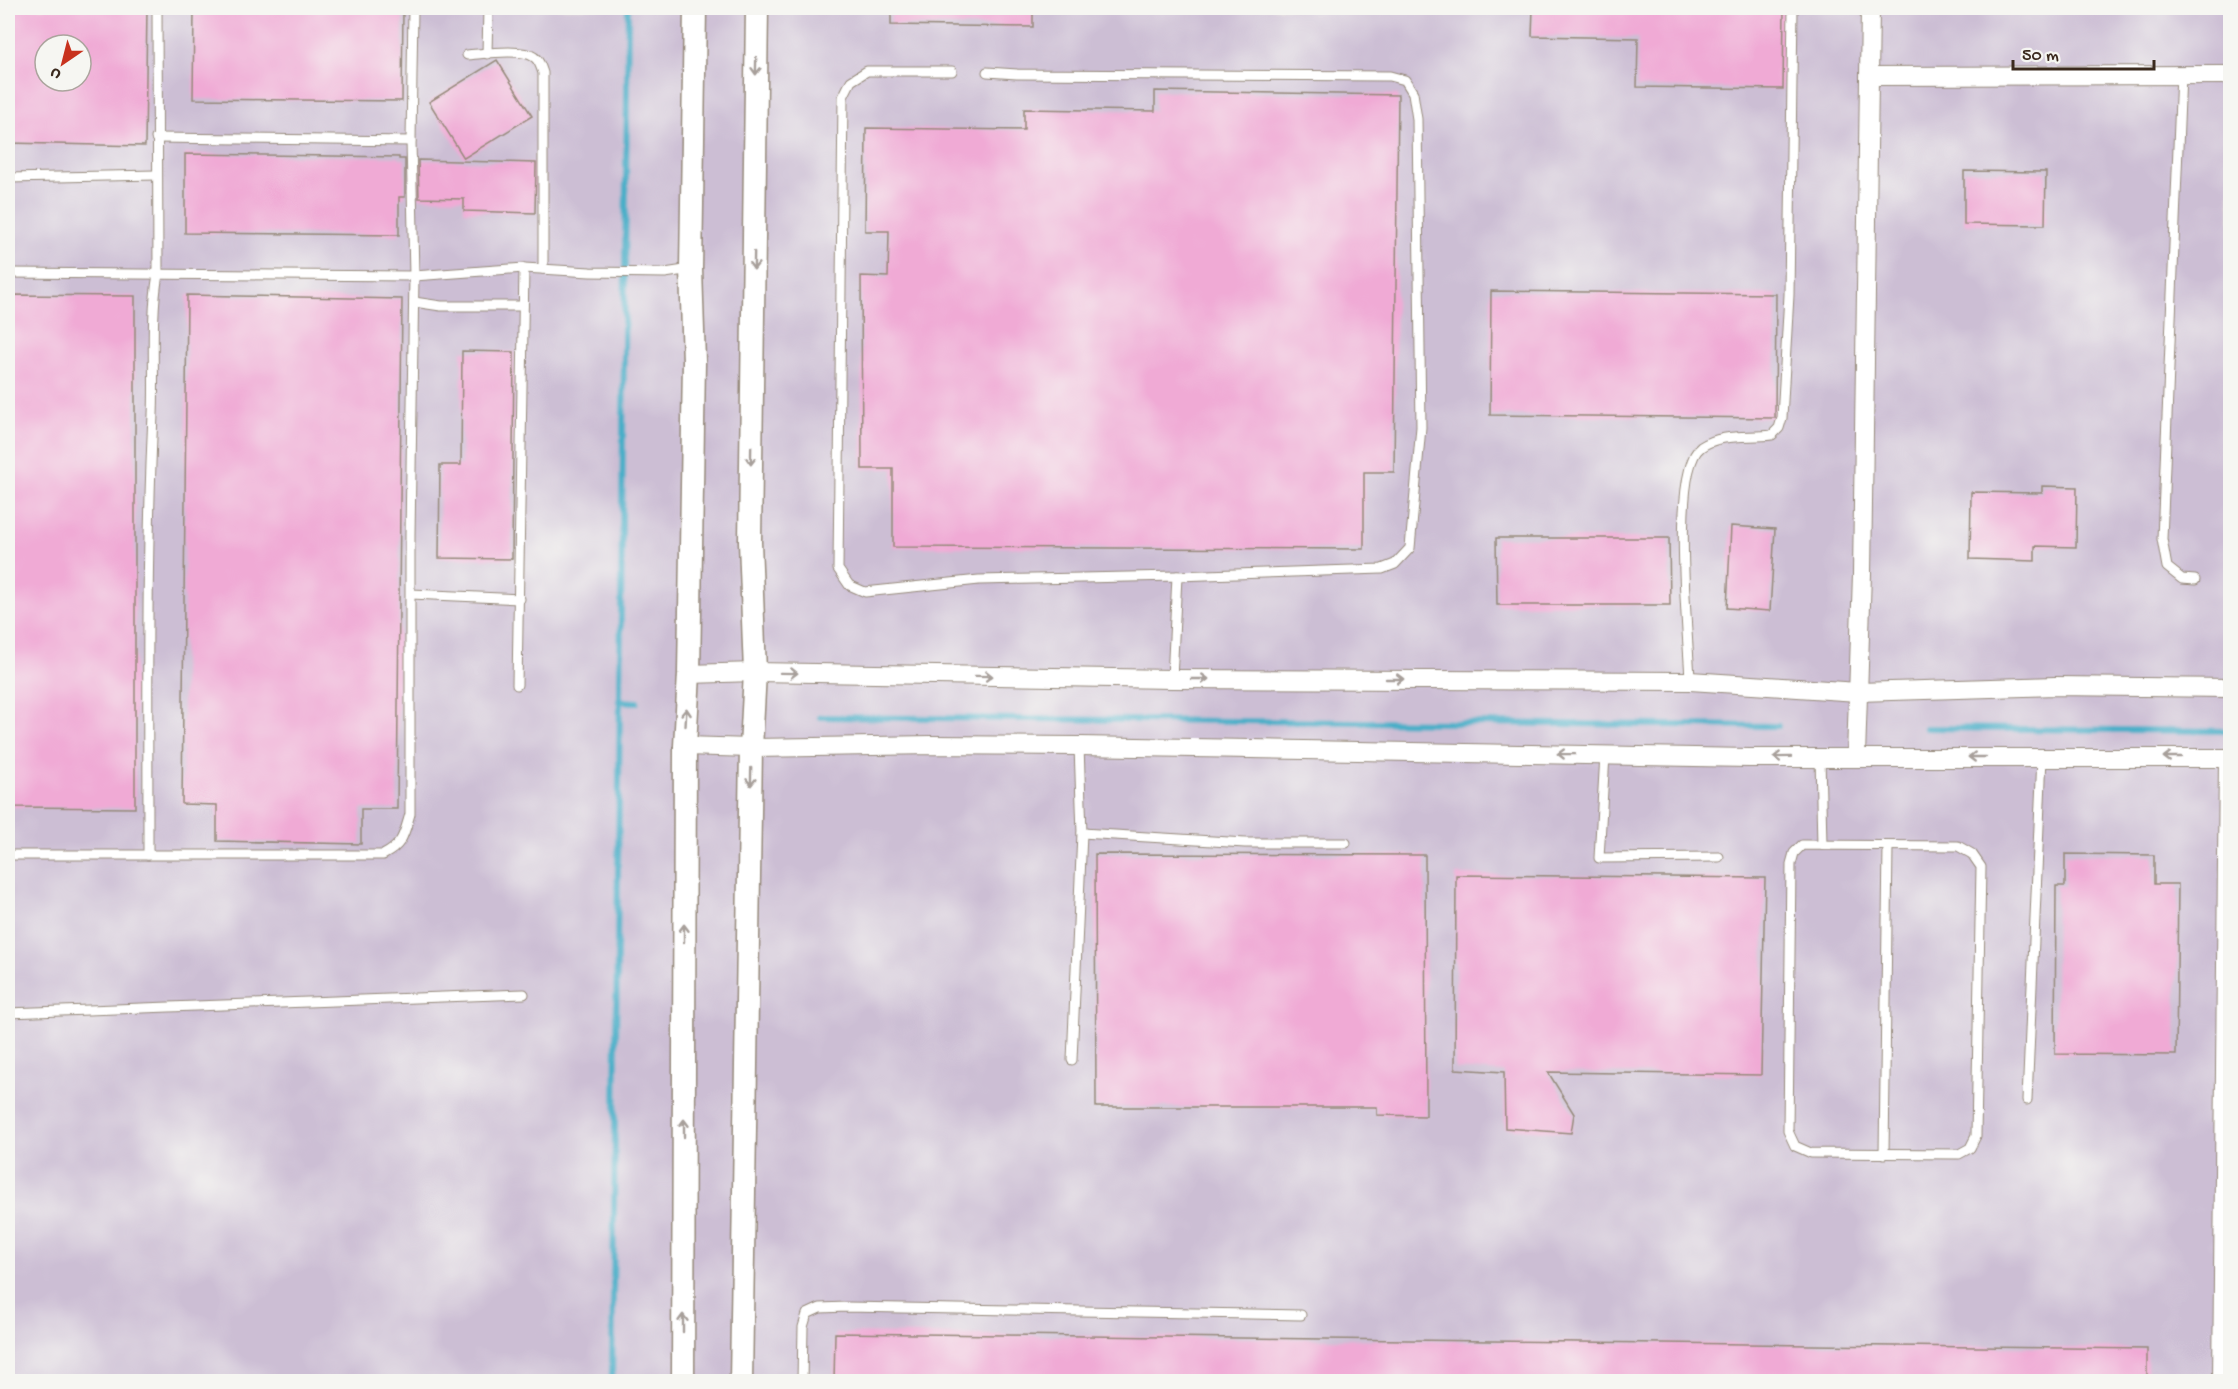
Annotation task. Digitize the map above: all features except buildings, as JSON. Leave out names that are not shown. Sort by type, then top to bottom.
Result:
[{"type":"street","points":[[683,1382],[685,746],[689,674],[694,362],[691,269],[695,8]]},
{"type":"street","points":[[741,1382],[751,748],[755,672],[750,542],[757,8]]},
{"type":"street","points":[[1857,756],[1862,574],[1870,8]]},
{"type":"street","points":[[1870,76],[2230,75]]},
{"type":"street","points":[[689,674],[755,672],[1172,679],[1690,681],[1858,692],[2055,686],[2230,688]]},
{"type":"street","points":[[685,746],[751,748],[932,745],[1078,746],[1749,758],[1857,756],[2230,758],[2223,1382]]},
{"type":"lane","points":[[148,855],[148,515],[154,386],[154,300],[158,274],[157,8]]},
{"type":"lane","points":[[8,855],[383,855],[396,849],[403,837],[410,814],[410,535],[414,302],[411,141],[413,8]]},
{"type":"lane","points":[[487,54],[488,8]]},
{"type":"lane","points":[[1690,681],[1683,518],[1685,485],[1690,462],[1700,448],[1725,437],[1772,435],[1779,428],[1782,418],[1789,295],[1792,8]]},
{"type":"lane","points":[[468,55],[522,53],[534,57],[540,64],[543,73],[543,269]]},
{"type":"lane","points":[[952,71],[867,71],[851,81],[843,98],[838,569],[849,585],[865,592],[979,580],[1382,569],[1395,564],[1410,548],[1421,426],[1417,119],[1413,93],[1405,80],[1390,76],[987,72]]},
{"type":"lane","points":[[2181,74],[2163,538],[2167,567],[2182,579],[2195,580]]},
{"type":"lane","points":[[156,138],[411,141]]},
{"type":"lane","points":[[8,178],[156,175]]},
{"type":"lane","points":[[8,273],[414,276],[524,268],[665,273],[691,269]]},
{"type":"lane","points":[[517,685],[524,268]]},
{"type":"lane","points":[[414,302],[441,306],[523,306]]},
{"type":"lane","points":[[1172,679],[1178,576]]},
{"type":"lane","points":[[411,594],[520,598]]},
{"type":"lane","points":[[1072,1060],[1082,834],[1078,746]]},
{"type":"lane","points":[[1605,754],[1599,858],[1719,857]]},
{"type":"lane","points":[[1820,757],[1822,845]]},
{"type":"lane","points":[[2026,1100],[2042,757]]},
{"type":"lane","points":[[1082,834],[1245,843],[1346,843]]},
{"type":"lane","points":[[1802,845],[1822,845],[1958,846],[1972,854],[1981,867],[1976,1136],[1971,1148],[1959,1154],[1811,1153],[1795,1146],[1788,1131],[1791,864],[1794,853],[1802,845]]},
{"type":"lane","points":[[1884,1154],[1888,846]]},
{"type":"lane","points":[[8,1013],[524,994]]},
{"type":"lane","points":[[802,1382],[803,1327],[807,1314],[820,1308],[1301,1315]]},
{"type":"shaded area","points":[[8,8],[2230,8],[2230,1381],[8,1381]]},
{"type":"waterway","points":[[612,1382],[628,8]]},
{"type":"waterway","points":[[619,701],[637,702]]},
{"type":"waterway","points":[[820,717],[1778,726]]},
{"type":"waterway","points":[[1926,728],[2230,731]]}]
